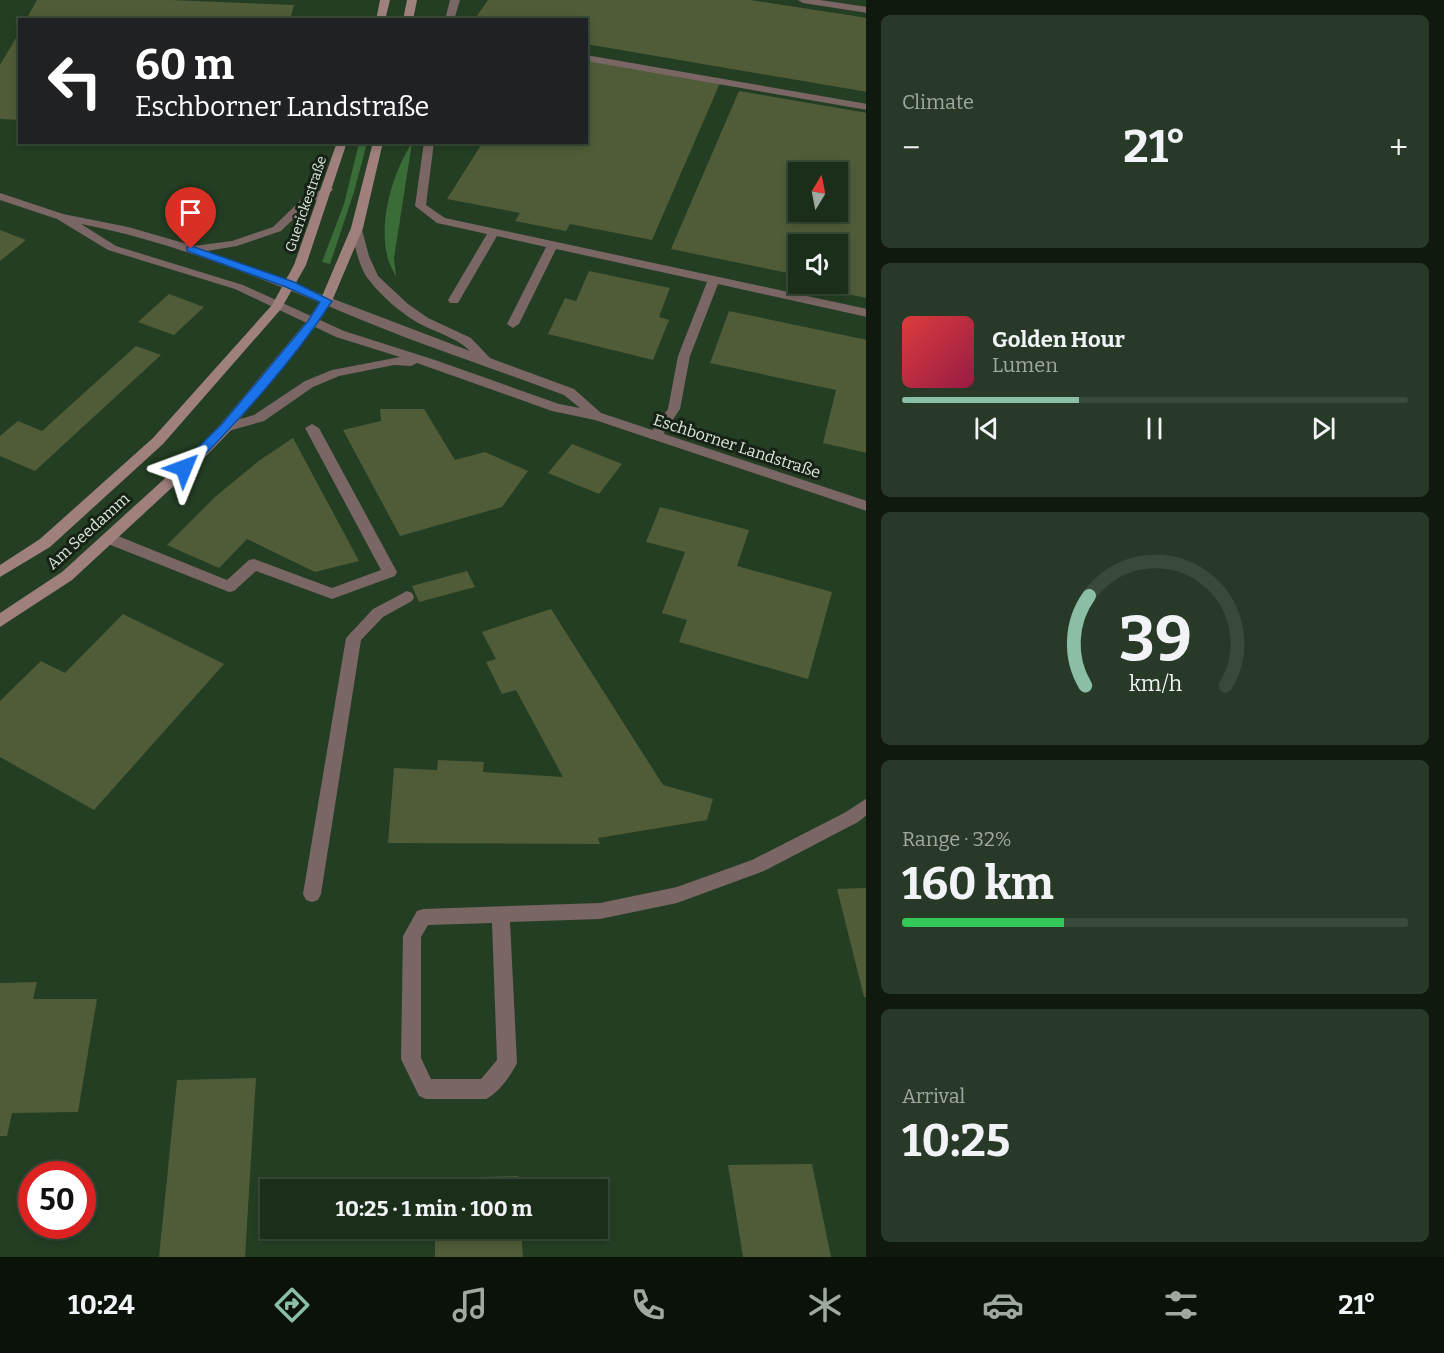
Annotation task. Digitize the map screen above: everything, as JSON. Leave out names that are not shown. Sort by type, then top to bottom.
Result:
[{"type":"main road","points":[[380,18],[385,0]]},
{"type":"main road","points":[[408,18],[412,0]]},
{"type":"main road","name":"Guerickestraße","points":[[277,306],[290,285],[313,234],[341,144]]},
{"type":"main road","points":[[312,323],[327,301],[357,228],[378,144]]},
{"type":"main road","name":"Am Seedamm","points":[[0,572],[45,543],[158,441],[232,361],[277,306]]},
{"type":"main road","name":"Am Seedamm","points":[[0,621],[68,576],[200,454],[225,428],[312,323]]},
{"type":"street","points":[[450,18],[455,0]]},
{"type":"street","points":[[803,0],[866,10]]},
{"type":"street","points":[[588,57],[866,107]]},
{"type":"street","points":[[429,144],[420,206],[441,221],[866,313]]},
{"type":"street","name":"Eschborner Landstraße","points":[[191,249],[233,244],[259,237],[277,229],[305,202],[328,189]]},
{"type":"street","name":"Eschborner Landstraße","points":[[0,196],[61,217],[128,230],[191,249],[290,285],[569,392],[597,416]]},
{"type":"street","name":"Eschborner Landstraße","points":[[61,217],[112,248],[239,287],[312,323],[340,334],[431,363],[557,408],[597,416],[866,506]]},
{"type":"street","name":"Eschborner Landstraße","points":[[357,228],[363,256],[374,278],[404,307],[424,321],[467,341],[488,362]]},
{"type":"street","points":[[454,300],[494,232]]},
{"type":"street","points":[[513,324],[553,246]]},
{"type":"street","points":[[655,436],[674,410],[684,356],[713,281]]},
{"type":"street","name":"Eschborner Landstraße","points":[[225,428],[259,418],[309,384],[336,374],[394,361],[431,363]]},
{"type":"street","points":[[108,538],[230,587],[254,564],[332,594],[390,573],[312,428]]},
{"type":"street","points":[[312,894],[354,638],[378,613],[407,597]]},
{"type":"street","points":[[501,913],[507,1063],[486,1089],[426,1089],[411,1059],[412,936],[423,916],[501,913],[600,912],[677,895],[758,866],[852,817],[866,806]]},
{"type":"green space","points":[[359,144],[367,144],[354,192],[330,264],[322,262],[344,204]]},
{"type":"green space","points":[[412,144],[394,258],[396,277],[387,255],[386,211],[389,196],[405,155]]},
{"type":"building","points":[[37,0],[170,0],[294,5],[291,18],[27,18]]},
{"type":"building","points":[[488,0],[750,0],[866,18],[866,92],[588,44],[588,18],[475,18]]},
{"type":"building","points":[[18,34],[18,120],[0,119],[0,65]]},
{"type":"building","points":[[588,60],[720,83],[652,240],[570,224],[566,231],[515,221],[520,213],[447,199],[482,144],[588,144]]},
{"type":"building","points":[[739,91],[866,113],[866,298],[846,294],[848,234],[788,234],[788,273],[671,249]]},
{"type":"building","points":[[0,230],[26,240],[0,261]]},
{"type":"building","points":[[589,271],[670,288],[659,317],[669,320],[653,360],[548,334],[565,298],[576,301]]},
{"type":"building","points":[[169,294],[204,307],[174,335],[138,322]]},
{"type":"building","points":[[729,311],[866,340],[866,453],[823,443],[836,390],[710,363]]},
{"type":"building","points":[[136,346],[161,355],[35,471],[0,456],[0,436],[18,421],[42,431]]},
{"type":"building","points":[[380,409],[424,409],[455,460],[485,452],[528,471],[502,507],[400,536],[343,430],[381,421]]},
{"type":"building","points":[[293,438],[359,561],[315,572],[247,539],[219,568],[167,545],[215,497],[260,460]]},
{"type":"building","points":[[572,444],[622,464],[599,494],[548,473]]},
{"type":"building","points":[[660,507],[749,530],[737,566],[832,592],[808,679],[679,642],[687,620],[662,613],[685,552],[646,542]]},
{"type":"building","points":[[467,571],[475,587],[419,602],[412,586]]},
{"type":"building","points":[[551,609],[663,785],[713,799],[707,820],[598,838],[600,844],[388,843],[394,768],[437,770],[438,760],[484,762],[483,772],[563,777],[516,690],[502,694],[486,662],[496,659],[482,632]]},
{"type":"building","points":[[123,614],[224,664],[94,810],[0,757],[0,701],[41,661],[65,673]]},
{"type":"building","points":[[866,888],[866,997],[864,997],[837,889]]},
{"type":"building","points":[[37,982],[33,999],[97,999],[78,1112],[12,1113],[7,1136],[0,1136],[0,983]]},
{"type":"building","points":[[256,1078],[245,1257],[159,1257],[177,1080]]},
{"type":"building","points":[[812,1164],[831,1257],[743,1257],[728,1165]]},
{"type":"building","points":[[518,1176],[518,1179],[434,1179]]},
{"type":"building","points":[[435,1239],[522,1239],[523,1257],[435,1257]]},
{"type":"route","points":[[184,468],[225,428],[312,323],[327,301],[191,249]]}]
